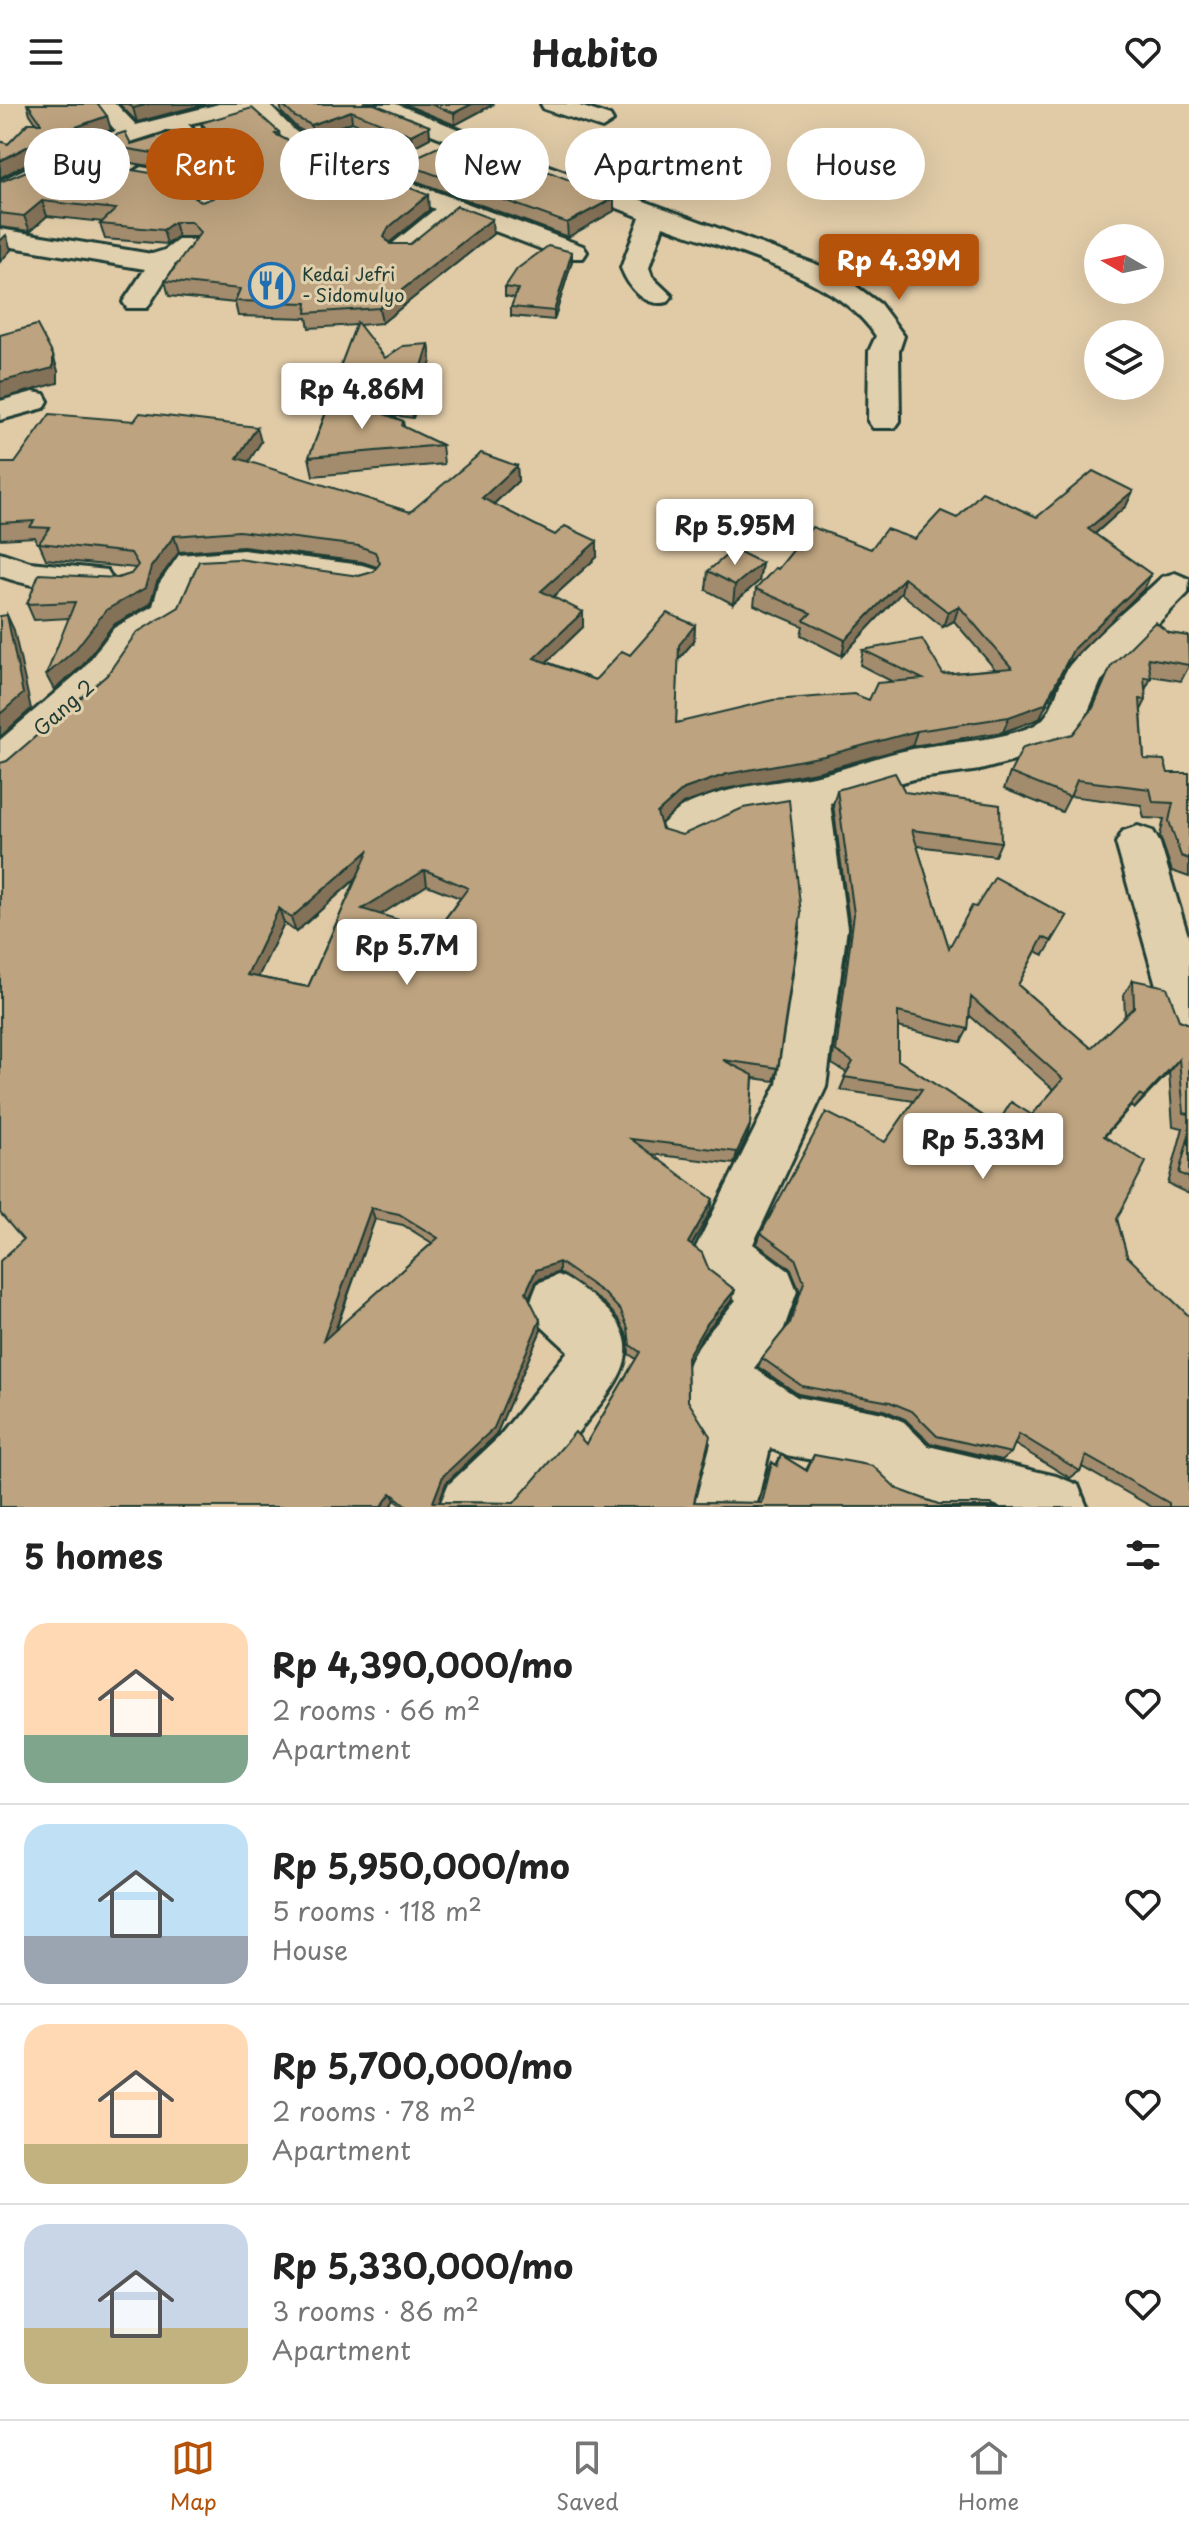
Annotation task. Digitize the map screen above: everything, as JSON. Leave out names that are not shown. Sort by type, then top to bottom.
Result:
[{"type":"street","points":[[104,104],[125,128]]},
{"type":"street","points":[[130,132],[253,104],[280,129]]},
{"type":"street","points":[[376,104],[437,128]]},
{"type":"street","points":[[552,104],[602,121]]},
{"type":"street","points":[[172,121],[178,128]]},
{"type":"street","points":[[130,172],[219,187],[205,206]]},
{"type":"street","points":[[549,172],[827,278],[856,296],[882,322],[890,336],[884,351],[884,421]]},
{"type":"street","points":[[0,191],[24,178]]},
{"type":"street","points":[[419,194],[574,252]]},
{"type":"street","points":[[401,250],[437,218],[456,208]]},
{"type":"street","points":[[654,213],[635,268],[640,281],[658,296]]},
{"type":"street","points":[[0,237],[152,262],[176,253],[137,302]]},
{"type":"street","points":[[0,411],[33,401]]},
{"type":"street","name":"Gang 2","points":[[0,763],[98,678],[116,647],[127,637],[162,619],[170,611],[177,584],[191,563],[243,561],[362,577]]},
{"type":"street","points":[[0,564],[27,573],[123,579]]},
{"type":"street","points":[[679,830],[710,812],[781,794],[808,793],[913,764],[980,755],[1049,737],[1069,713],[1084,675],[1175,585]]},
{"type":"street","points":[[725,1507],[733,1486],[742,1437],[714,1395],[713,1374],[763,1311],[769,1291],[728,1259],[723,1247],[801,1087],[824,928],[808,793]]},
{"type":"street","points":[[1138,843],[1173,909],[1189,1017]]},
{"type":"street","points":[[470,1507],[518,1460],[597,1361],[598,1340],[558,1303]]},
{"type":"street","points":[[713,1374],[786,1425],[883,1443],[912,1472],[1056,1507]]},
{"type":"building","points":[[28,104],[98,104],[107,116],[73,128],[24,128],[24,148],[0,161],[0,141],[8,144],[28,123],[41,123]]},
{"type":"building","points":[[281,104],[374,104],[429,126],[419,131],[419,128],[394,128],[351,111],[311,125],[295,117]]},
{"type":"building","points":[[430,104],[472,104],[454,113]]},
{"type":"building","points":[[252,108],[279,132],[275,134],[280,137],[280,200],[419,200],[419,191],[428,195],[388,228],[384,237],[390,244],[410,244],[457,206],[492,219],[379,308],[306,313],[307,303],[235,301],[240,289],[165,281],[200,233],[192,222],[174,222],[163,230],[100,224],[116,209],[42,201],[24,216],[0,213],[0,182],[24,172],[24,200],[130,200],[130,170],[146,172],[146,200],[264,200],[264,128],[205,128],[201,123]]},
{"type":"building","points":[[146,139],[146,152],[130,149],[131,144]]},
{"type":"building","points":[[435,148],[435,175],[419,169],[419,156]]},
{"type":"building","points":[[549,172],[565,178],[565,200],[610,200],[567,223],[504,200],[549,200]]},
{"type":"building","points":[[548,246],[572,252],[554,311],[511,307],[518,289],[505,287],[517,269]]},
{"type":"building","points":[[357,322],[385,358],[403,346],[429,344],[411,401],[331,391]]},
{"type":"building","points":[[37,325],[53,355],[53,368],[0,382],[0,335]]},
{"type":"building","points":[[333,395],[403,421],[402,426],[442,445],[309,457]]},
{"type":"building","points":[[140,413],[257,427],[237,458],[410,512],[481,453],[517,466],[482,498],[555,535],[565,526],[597,541],[541,591],[583,612],[534,658],[595,680],[622,651],[630,655],[667,613],[695,625],[679,645],[676,723],[773,700],[854,694],[869,700],[877,683],[923,679],[863,650],[922,639],[943,674],[1012,668],[959,606],[948,612],[904,578],[845,640],[804,620],[811,613],[756,589],[775,568],[778,569],[812,527],[871,549],[886,529],[915,539],[941,511],[957,518],[982,492],[1037,517],[1093,471],[1133,491],[1088,529],[1151,574],[1074,648],[1045,704],[1009,717],[917,731],[824,756],[727,774],[684,789],[657,813],[662,829],[682,835],[743,808],[789,800],[801,914],[778,1068],[723,1060],[753,1075],[750,1125],[737,1152],[631,1139],[713,1199],[688,1243],[702,1253],[709,1270],[735,1290],[705,1326],[687,1357],[688,1401],[710,1436],[694,1502],[762,1503],[772,1462],[777,1466],[781,1455],[807,1471],[814,1455],[873,1466],[897,1489],[938,1504],[991,1504],[998,1507],[408,1507],[391,1493],[381,1507],[0,1507],[0,1261],[23,1240],[0,1213],[0,763],[7,761],[107,675],[136,633],[179,607],[199,561],[238,559],[359,576],[373,572],[380,563],[375,552],[359,546],[239,531],[174,536],[151,567],[145,588],[106,610],[75,650],[46,675],[75,602],[27,604],[39,574],[118,578],[131,574],[138,565],[131,553],[39,543],[50,528],[30,527],[34,521],[0,523],[0,463],[15,463],[50,414],[134,421]],"holes":[[[369,850],[308,987],[247,975],[279,908],[291,918]],[[425,870],[468,888],[436,931],[362,909]],[[371,1208],[399,1214],[438,1238],[323,1341]],[[559,1262],[605,1294],[621,1311],[628,1328],[630,1345],[640,1352],[586,1444],[575,1432],[514,1503],[433,1502],[443,1476],[494,1428],[540,1320],[526,1292],[536,1270]]]},
{"type":"building","points":[[734,549],[762,563],[735,585],[708,571]]},
{"type":"building","points":[[7,615],[23,694],[0,714],[0,616]]},
{"type":"building","points":[[1155,622],[1169,633],[1188,636],[1189,665],[1148,658],[1151,678],[1144,677],[1146,700],[1140,699],[1144,759],[1164,760],[1168,773],[1189,773],[1189,859],[1181,856],[1169,821],[1173,803],[1153,802],[1150,789],[1077,780],[1070,797],[1010,773],[1023,747],[1073,734],[1093,708],[1111,666]]},
{"type":"building","points":[[895,773],[905,792],[1000,805],[1001,842],[912,830],[949,948],[972,906],[976,907],[995,877],[1067,916],[1051,941],[1043,937],[1018,985],[1091,1048],[1134,1007],[1133,980],[1167,987],[1179,1020],[1189,1024],[1189,1114],[1184,1113],[1179,1059],[1144,1097],[1140,1094],[1104,1136],[1146,1162],[1117,1219],[1127,1256],[1189,1316],[1189,1507],[1169,1507],[1169,1503],[1086,1456],[1080,1471],[1019,1434],[1011,1453],[937,1436],[912,1411],[890,1402],[802,1386],[762,1358],[790,1323],[804,1282],[795,1258],[761,1233],[826,1112],[885,1142],[922,1089],[844,1077],[853,1062],[836,1051],[854,914],[837,790]],"holes":[[[971,997],[1063,1079],[1032,1115],[1011,1102],[997,1125],[898,1060],[898,1012],[968,1029]]]},
{"type":"building","points":[[1189,1135],[1189,1178],[1179,1173]]},
{"type":"place","name":"Kedai Jefri - Sidomulyo","points":[[271,285]]}]
